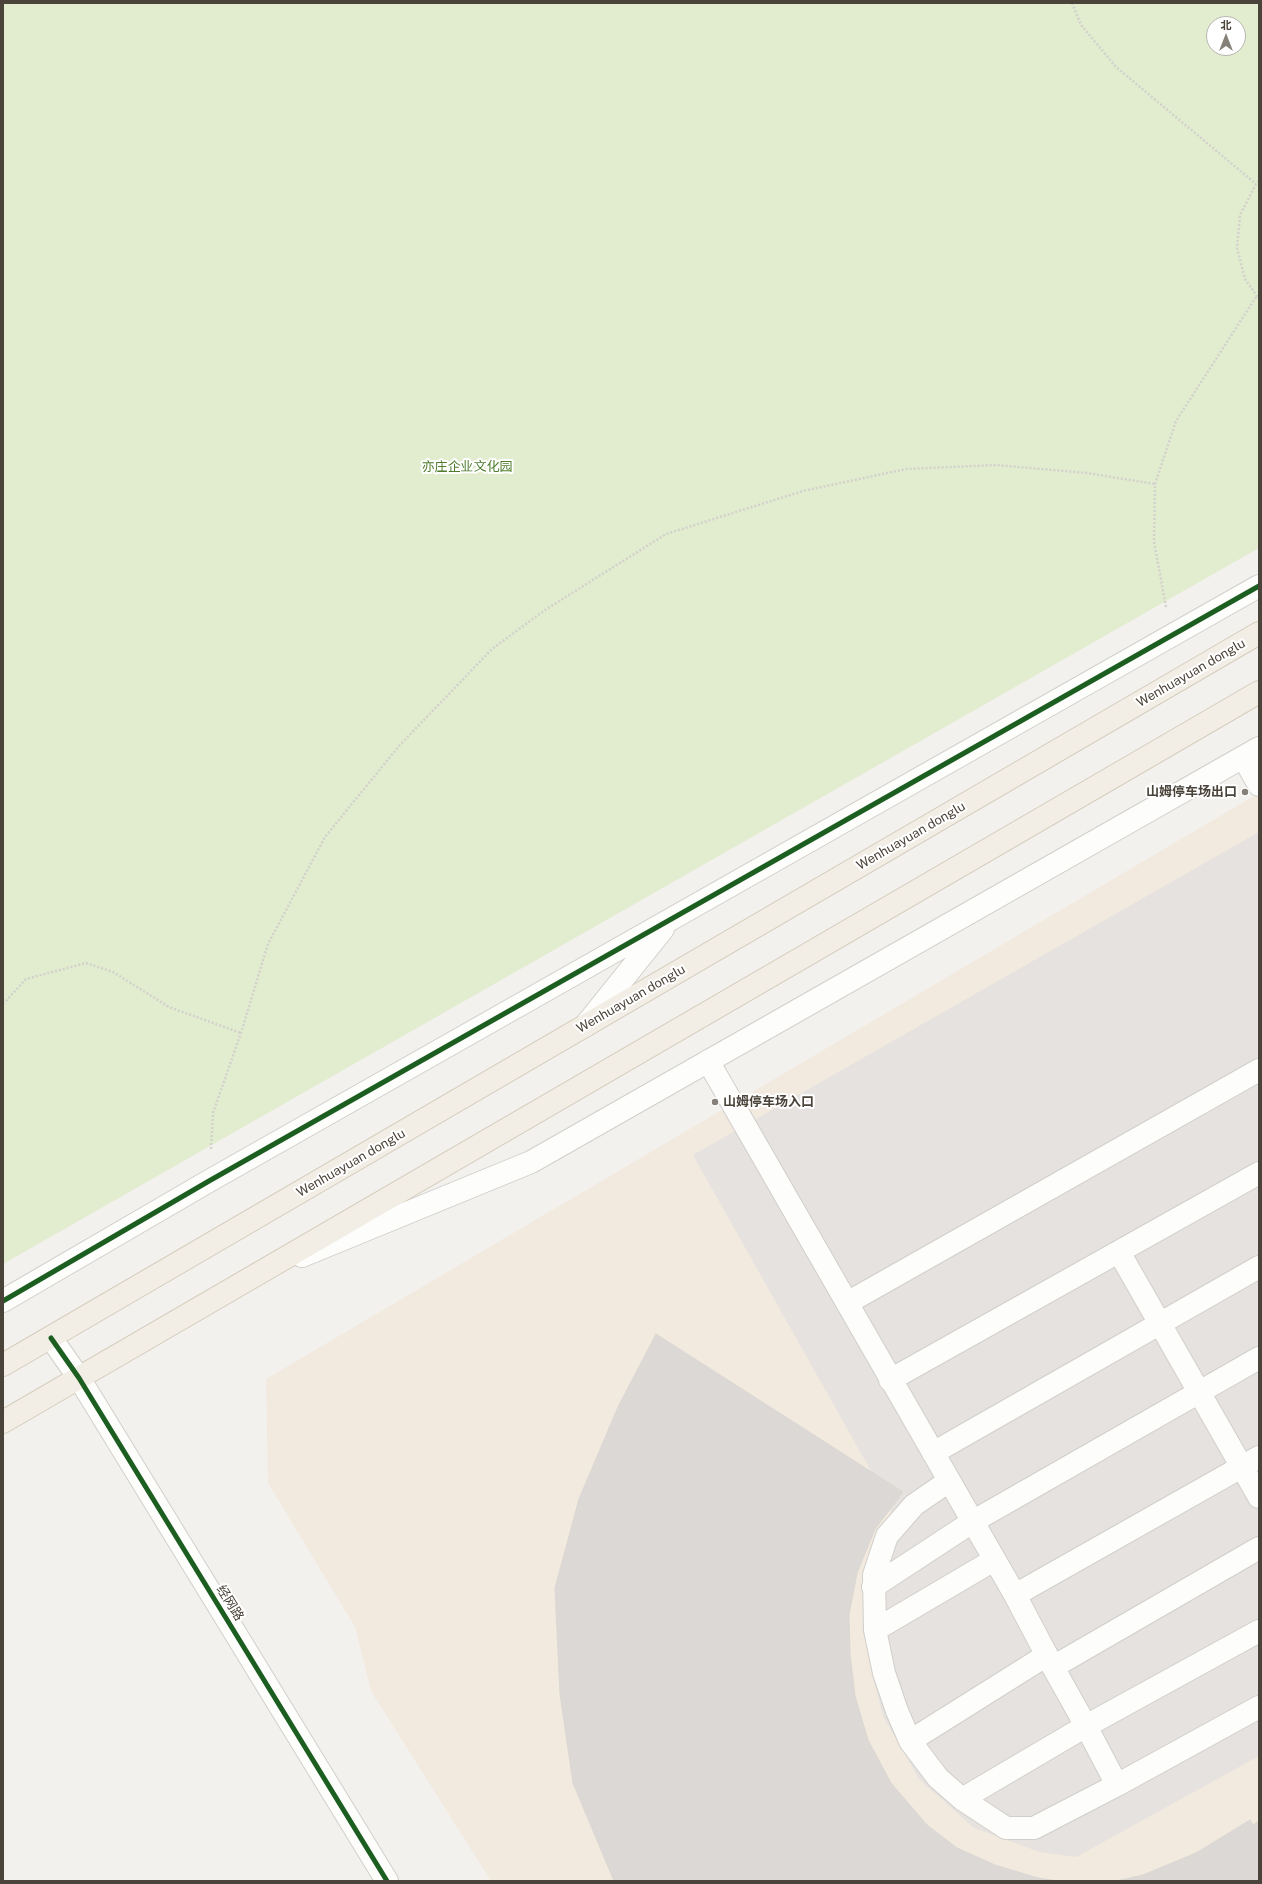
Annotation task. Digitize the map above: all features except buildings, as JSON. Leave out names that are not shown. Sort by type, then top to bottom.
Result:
[{"type":"main road","name":"Wenhuayuan donglu","points":[[3,1365],[1259,633]]},
{"type":"main road","points":[[3,1422],[1259,692]]},
{"type":"street","points":[[3,1301],[209,1181],[1259,586]]},
{"type":"street","points":[[257,1275],[531,1162],[1251,752],[1259,785]]},
{"type":"street","points":[[585,1026],[670,920]]},
{"type":"street","points":[[708,1062],[1015,1595],[1117,1785]]},
{"type":"street","points":[[847,1304],[1259,1070]]},
{"type":"street","points":[[890,1380],[1259,1173]]},
{"type":"street","points":[[1119,1252],[1259,1497]]},
{"type":"street","points":[[933,1453],[1259,1267]]},
{"type":"street","name":"经网路","points":[[51,1338],[79,1378],[387,1881]]},
{"type":"street","points":[[873,1587],[972,1522],[1259,1358]]},
{"type":"street","points":[[1015,1595],[1259,1457]]},
{"type":"street","points":[[949,1481],[914,1505],[887,1536],[874,1575],[873,1587],[875,1630],[884,1673],[897,1712],[910,1741],[938,1778],[962,1799],[1006,1828],[1034,1828],[1117,1785],[1259,1707]]},
{"type":"street","points":[[910,1741],[1050,1661],[1259,1548]]},
{"type":"street","points":[[875,1630],[994,1560]]},
{"type":"street","points":[[962,1799],[1086,1726],[1259,1631]]},
{"type":"path","points":[[1072,3],[1081,25],[1116,67],[1256,184]]},
{"type":"path","points":[[1174,634],[1165,602],[1154,542],[1155,484],[1176,421],[1258,298],[1245,279],[1237,248],[1240,215],[1259,181]]},
{"type":"path","points":[[209,1181],[213,1113],[241,1033],[268,944],[325,837],[399,746],[492,649],[546,610],[666,534],[803,491],[906,469],[996,465],[1087,473],[1155,484]]},
{"type":"path","points":[[3,1004],[26,979],[86,963],[113,972],[169,1007],[241,1033]]},
{"type":"shaded area","points":[[1259,793],[1259,1881],[491,1881],[371,1691],[355,1627],[268,1483],[266,1379]]},
{"type":"shaded area","points":[[1259,832],[1259,1756],[1076,1857],[1040,1852],[974,1828],[919,1779],[883,1716],[869,1660],[869,1607],[897,1538],[888,1501],[693,1155]]},
{"type":"green space","name":"亦庄企业文化园","points":[[3,3],[1259,3],[1259,548],[3,1264]]},
{"type":"cycle path","points":[[3,1301],[209,1181],[1259,586]]},
{"type":"cycle path","points":[[51,1338],[79,1378],[387,1881]]},
{"type":"place","name":"山姆停车场出口","points":[[1245,792]]},
{"type":"place","name":"山姆停车场入口","points":[[715,1102]]}]
